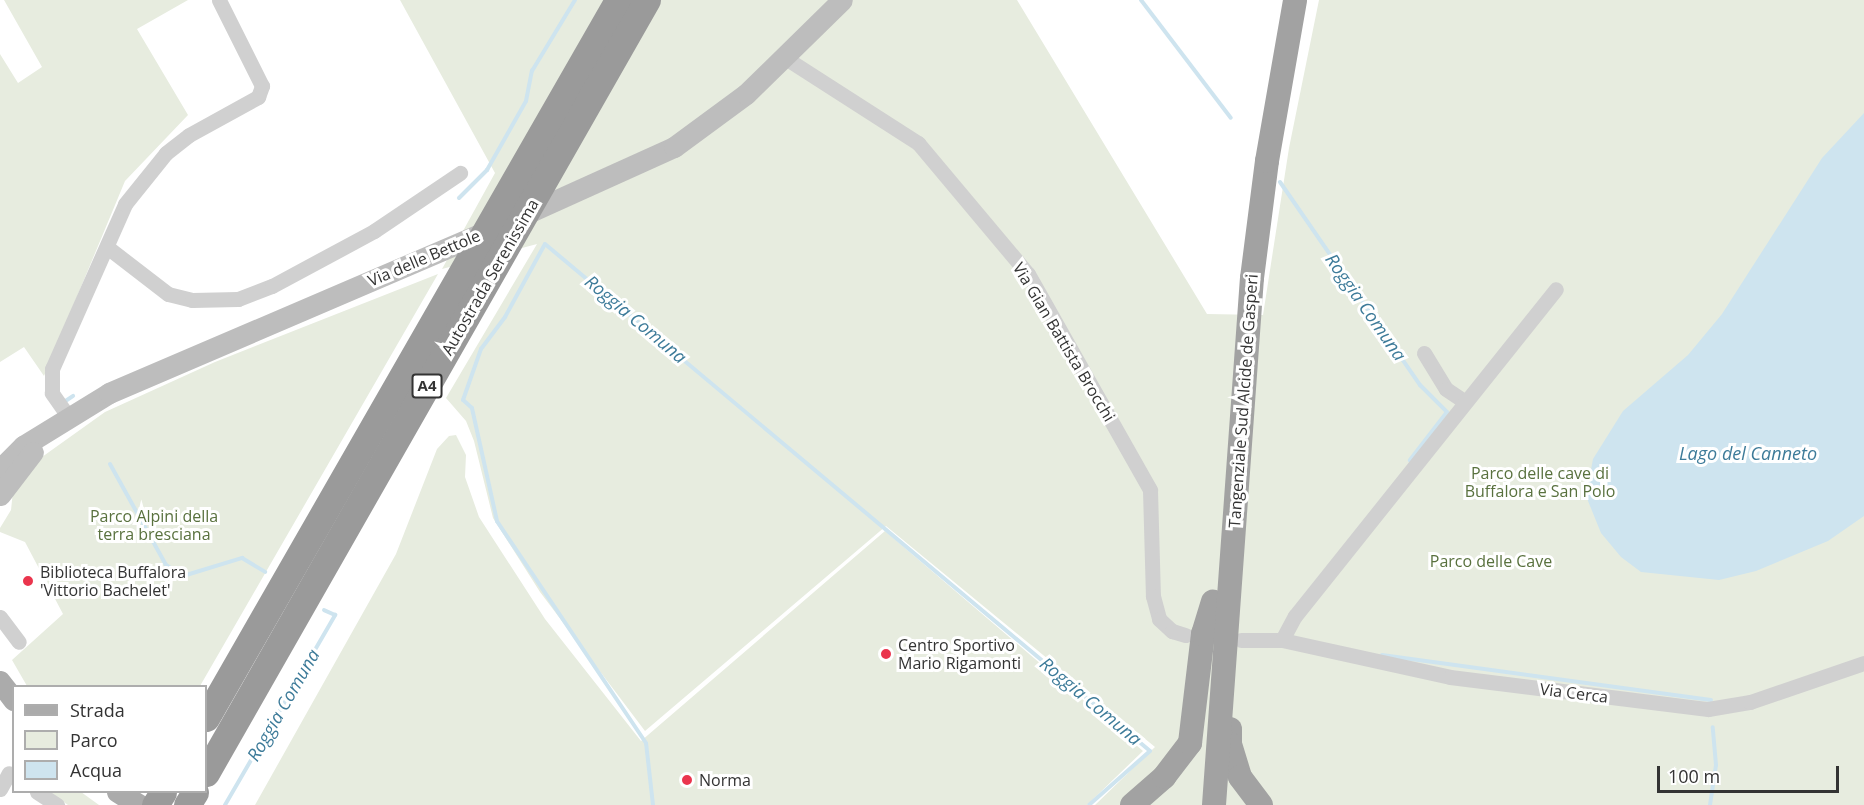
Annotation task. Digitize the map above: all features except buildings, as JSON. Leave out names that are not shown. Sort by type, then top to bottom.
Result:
[{"type":"highway","name":"Autostrada Serenissima","points":[[207,716],[618,0]]},
{"type":"highway","name":"Autostrada Serenissima","points":[[207,771],[647,0]]},
{"type":"highway","name":"Tangenziale Sud Alcide de Gasperi","points":[[1214,805],[1220,608],[1238,276],[1251,158],[1292,5]]},
{"type":"highway","name":"Tangenziale Sud Alcide de Gasperi","points":[[1199,805],[1220,608]]},
{"type":"highway","points":[[1132,805],[1164,777],[1190,743],[1203,634],[1220,608]]},
{"type":"highway","points":[[1220,608],[1236,651],[1230,744],[1240,777],[1261,805]]},
{"type":"main road","name":"Via delle Bettole","points":[[0,469],[23,446],[51,431],[109,393],[448,249],[674,147],[738,101],[786,59],[843,0]]},
{"type":"main road","name":"Via delle Bettole","points":[[0,495],[51,431]]},
{"type":"main road","points":[[0,682],[12,697]]},
{"type":"street","points":[[70,419],[52,393],[50,377],[135,187],[166,153],[189,135],[258,97],[262,86],[219,0]]},
{"type":"street","name":"Via Gian Battista Brocchi","points":[[786,59],[918,143],[1028,274],[1150,490],[1153,596],[1159,619],[1172,631],[1185,635]]},
{"type":"street","points":[[107,247],[168,294],[192,300],[238,299],[272,286],[374,231],[460,173]]},
{"type":"street","points":[[1241,640],[1282,640],[1295,616],[1464,401],[1556,289]]},
{"type":"street","points":[[1424,353],[1446,389],[1464,401]]},
{"type":"street","points":[[0,617],[19,642]]},
{"type":"street","name":"Via Cerca","points":[[1282,640],[1440,676],[1708,709],[1750,702],[1864,663]]},
{"type":"street","points":[[0,789],[8,772]]},
{"type":"street","points":[[39,793],[57,805]]},
{"type":"green space","points":[[4,0],[188,0],[137,29],[188,115],[125,181],[44,376],[24,347],[0,362],[0,54],[18,83],[42,67]]},
{"type":"green space","name":"Parco delle cave di Buffalora e San Polo","points":[[400,0],[1017,0],[1207,314],[1263,315],[1289,148],[1319,0],[1864,0],[1864,805],[1095,805],[1155,747],[886,526],[645,731],[540,592],[493,518],[474,441],[466,421],[446,398],[537,244],[442,269],[495,173]]},
{"type":"green space","name":"Parco Alpini della terra bresciana","points":[[438,274],[201,685],[26,685],[12,660],[63,614],[25,542],[0,532],[11,510],[13,491],[42,457],[105,412],[215,362]]},
{"type":"green space","name":"Centro Sportivo Mario Rigamonti","points":[[456,435],[466,455],[465,477],[479,517],[545,619],[641,741],[885,531],[1143,751],[1087,805],[255,805],[396,554],[437,449],[449,436]]},
{"type":"green space","points":[[50,793],[82,793],[99,805],[68,805]]},
{"type":"water","name":"Lago del Canneto","points":[[1864,113],[1864,516],[1828,541],[1756,571],[1719,580],[1641,572],[1621,557],[1601,533],[1586,496],[1593,459],[1623,411],[1688,355],[1722,314],[1822,158]]},
{"type":"waterway","name":"Roggia Comuna","points":[[459,198],[487,170],[526,101],[532,71],[575,0]]},
{"type":"waterway","name":"Roggia Comuna","points":[[1141,0],[1231,118]]},
{"type":"waterway","name":"Roggia Comuna","points":[[1280,182],[1420,385],[1447,412],[1410,460]]},
{"type":"waterway","name":"Roggia Comuna","points":[[653,805],[646,743],[497,521],[472,408],[463,400],[481,349],[505,317],[545,244],[1150,751],[1089,805]]},
{"type":"waterway","name":"Roggia Comuna","points":[[64,402],[73,396]]},
{"type":"waterway","name":"Roggia Comuna","points":[[110,464],[166,565],[183,576],[242,558],[265,572]]},
{"type":"waterway","name":"Roggia Comuna","points":[[225,805],[335,615],[324,610]]},
{"type":"waterway","name":"Roggia Comuna","points":[[1382,655],[1711,700]]},
{"type":"waterway","name":"Roggia Comuna","points":[[1710,805],[1716,765],[1713,727]]},
{"type":"place","name":"Biblioteca Buffalora 'Vittorio Bachelet'","points":[[28,581]]},
{"type":"place","name":"Centro Sportivo Mario Rigamonti","points":[[886,654]]},
{"type":"place","name":"Norma","points":[[687,780]]},
{"type":"park label","name":"Parco delle Cave","points":[[1491,561]]}]
